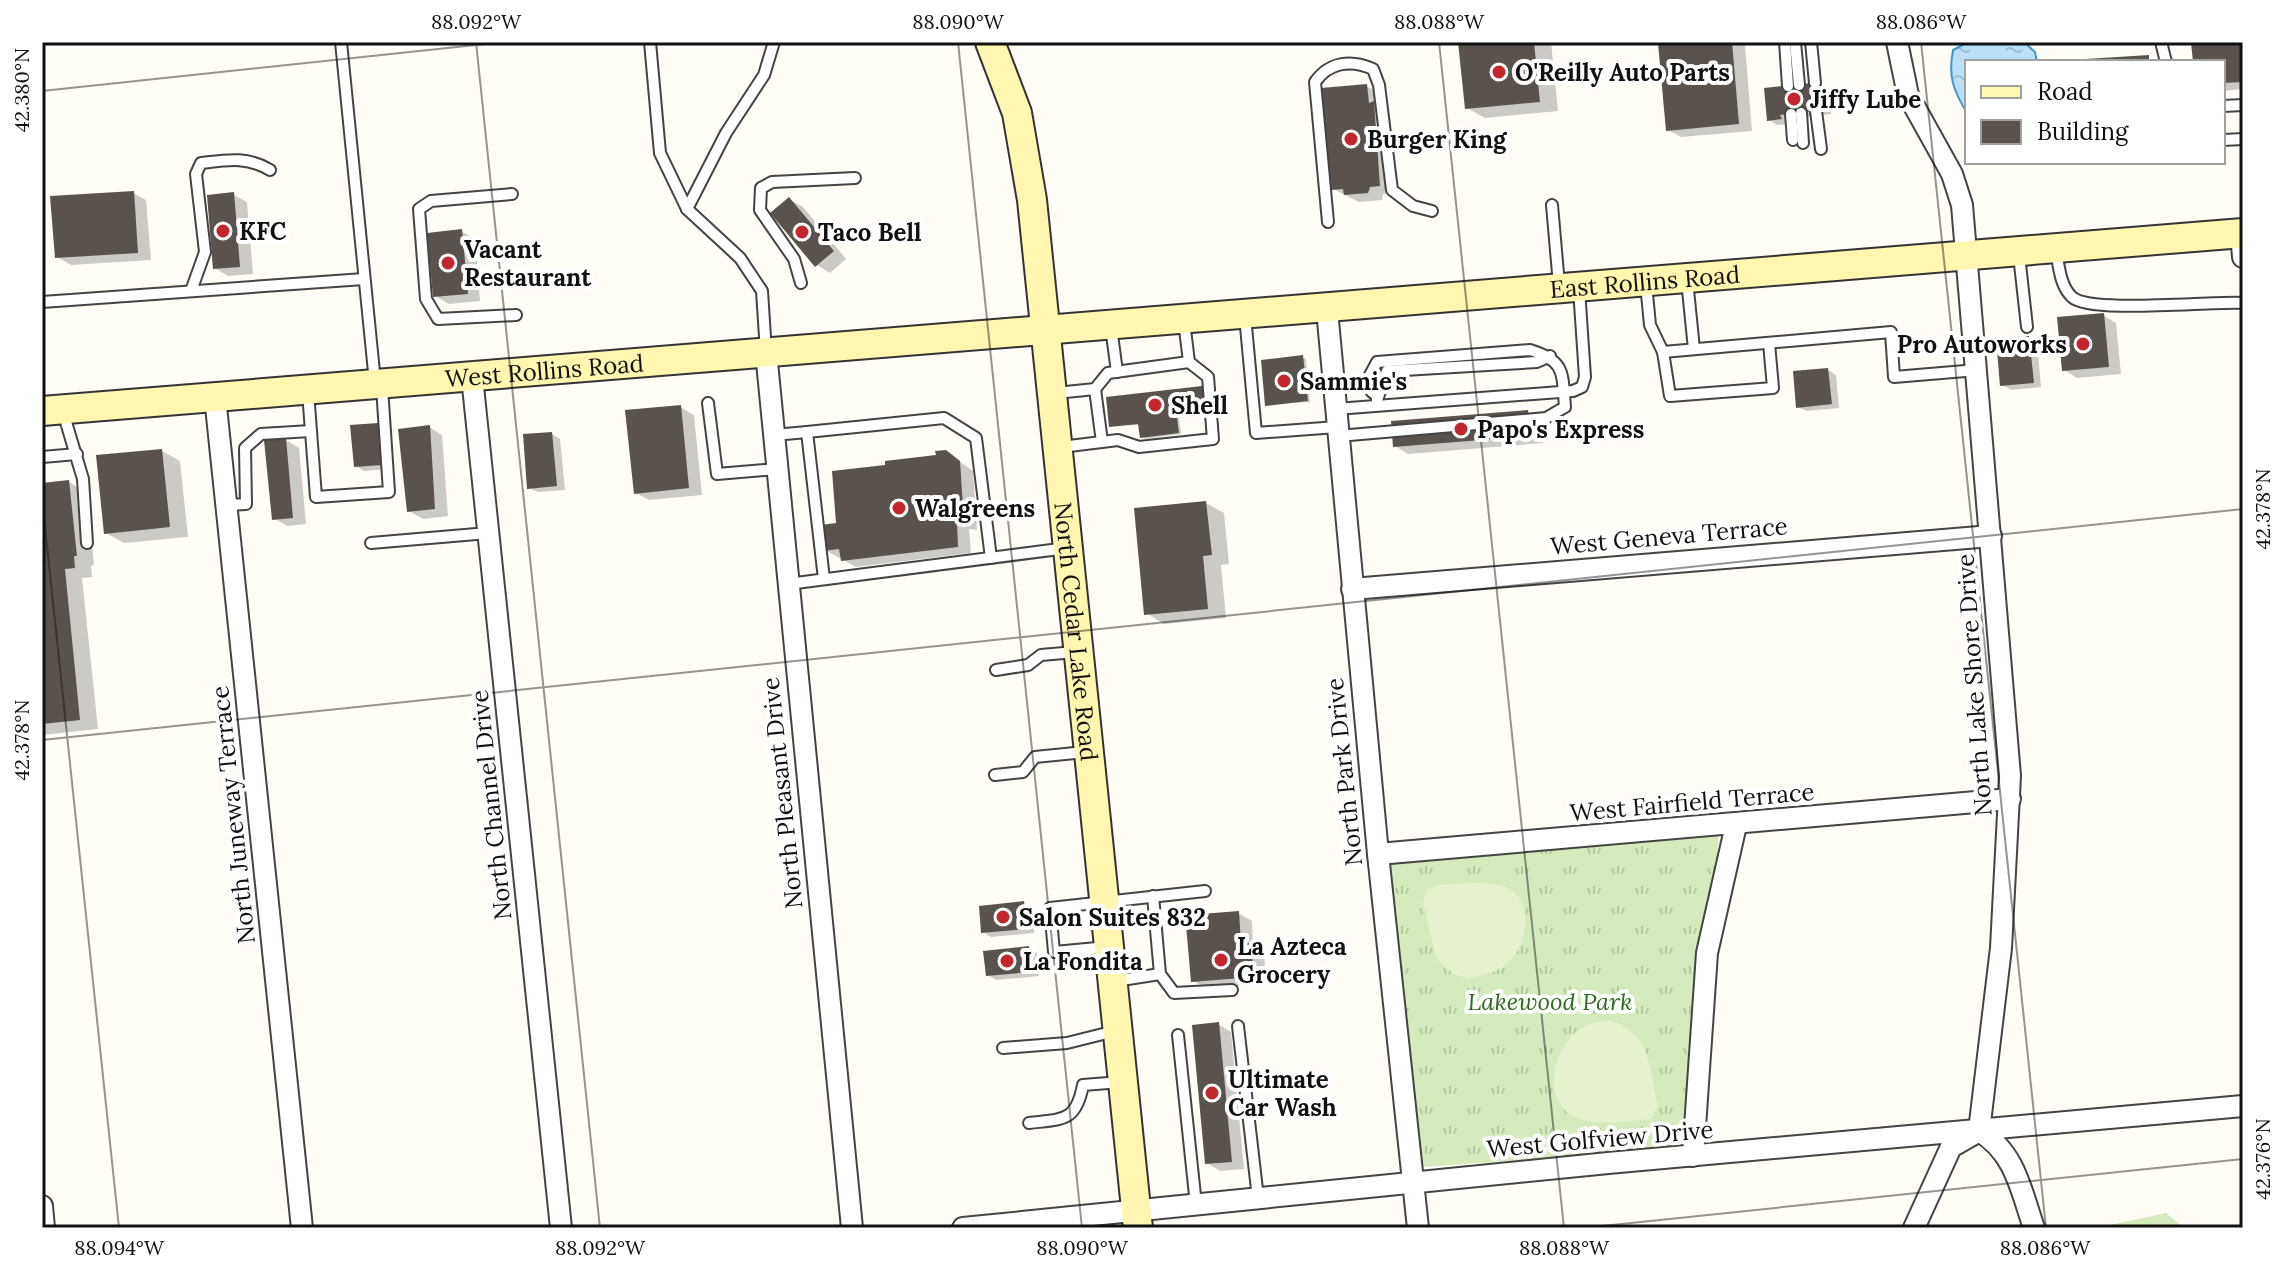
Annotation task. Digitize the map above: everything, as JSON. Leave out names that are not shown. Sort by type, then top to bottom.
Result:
[{"type":"main road","name":"North Cedar Lake Road","points":[[990,42],[1017,113],[1032,200],[1137,1219]]},
{"type":"main road","name":"East Rollins Road","points":[[1048,332],[2055,249],[2242,241]]},
{"type":"main road","name":"West Rollins Road","points":[[52,410],[1048,332]]},
{"type":"street","name":"North Lake Shore Drive","points":[[1897,42],[1908,95],[1952,174],[1962,205],[1991,536],[2010,799],[2001,948],[1979,1131]]},
{"type":"street","name":"North Park Drive","points":[[1327,310],[1378,854],[1418,1228]]},
{"type":"street","name":"North Pleasant Drive","points":[[766,352],[852,1228]]},
{"type":"street","name":"North Channel Drive","points":[[472,377],[561,1228]]},
{"type":"street","name":"North Juneway Terrace","points":[[215,397],[302,1228]]},
{"type":"street","name":"West Geneva Terrace","points":[[1352,589],[1991,536]]},
{"type":"street","name":"West Fairfield Terrace","points":[[1378,854],[2010,799]]},
{"type":"street","points":[[1693,1156],[1707,953],[1736,825]]},
{"type":"street","name":"West Golfview Drive","points":[[963,1228],[1137,1219],[1196,1205],[1258,1198],[2243,1106]]},
{"type":"street","points":[[1914,1228],[1951,1147],[1979,1131],[1998,1142],[2010,1160],[2034,1228]]},
{"type":"street","points":[[42,1206],[44,1228]]},
{"type":"lane","points":[[308,390],[316,497],[389,492],[341,42]]},
{"type":"lane","points":[[650,42],[660,153],[687,209],[740,258],[762,291],[766,352]]},
{"type":"lane","points":[[687,209],[726,133],[764,75],[774,42]]},
{"type":"lane","points":[[1785,42],[1794,85],[1795,42]]},
{"type":"lane","points":[[1811,42],[1815,83]]},
{"type":"lane","points":[[1328,222],[1315,82],[1323,71],[1347,63],[1373,69],[1379,85],[1392,190],[1413,206],[1432,211]]},
{"type":"lane","points":[[1816,111],[1821,149]]},
{"type":"lane","points":[[1796,113],[1798,142]]},
{"type":"lane","points":[[191,291],[205,252],[196,174],[201,163],[236,159],[256,162],[270,170]]},
{"type":"lane","points":[[801,283],[794,259],[760,210],[761,188],[772,182],[855,178]]},
{"type":"lane","points":[[512,194],[431,201],[419,209],[426,299],[438,319],[516,315]]},
{"type":"lane","points":[[1337,424],[1378,401],[1393,404],[1563,392],[1582,387],[1585,377],[1552,205]]},
{"type":"lane","points":[[2055,249],[2066,290],[2075,300],[2126,307],[2195,301],[2243,303]]},
{"type":"lane","points":[[2019,253],[2027,327]]},
{"type":"lane","points":[[42,302],[364,279]]},
{"type":"lane","points":[[1687,280],[1694,349]]},
{"type":"lane","points":[[1646,284],[1650,325],[1663,352],[1670,396],[1773,388],[1769,343]]},
{"type":"lane","points":[[1245,316],[1256,433],[1337,424],[1546,418],[1565,407],[1558,364],[1550,356],[1537,362],[1387,371],[1381,380],[1382,390],[1378,401]]},
{"type":"lane","points":[[1059,447],[1118,440],[1139,447],[1213,439],[1208,377],[1189,362],[1184,321]]},
{"type":"lane","points":[[1111,327],[1117,372]]},
{"type":"lane","points":[[1663,352],[1891,332],[1894,377],[1977,370]]},
{"type":"lane","points":[[1054,393],[1095,389],[1108,373],[1189,362]]},
{"type":"lane","points":[[1095,389],[1102,442]]},
{"type":"lane","points":[[708,403],[717,474],[777,469]]},
{"type":"lane","points":[[52,410],[77,454],[83,479],[87,543]]},
{"type":"lane","points":[[774,435],[944,418],[976,438],[991,558]]},
{"type":"lane","points":[[227,505],[246,504],[245,448],[261,434],[311,431]]},
{"type":"lane","points":[[807,432],[824,579]]},
{"type":"lane","points":[[42,457],[77,454]]},
{"type":"lane","points":[[371,543],[489,533]]},
{"type":"lane","points":[[788,584],[1069,548]]},
{"type":"lane","points":[[996,670],[1028,665],[1041,655],[1080,651]]},
{"type":"lane","points":[[995,775],[1023,772],[1035,757],[1090,752]]},
{"type":"lane","points":[[1110,947],[1054,952],[1050,908],[1205,891]]},
{"type":"lane","points":[[1153,896],[1160,974],[1174,993],[1232,990]]},
{"type":"lane","points":[[1113,981],[1160,974]]},
{"type":"lane","points":[[1238,1026],[1258,1198]]},
{"type":"lane","points":[[1003,1048],[1067,1043],[1118,1030]]},
{"type":"lane","points":[[1178,1035],[1196,1205]]},
{"type":"lane","points":[[1029,1123],[1065,1119],[1079,1106],[1083,1085],[1123,1081]]},
{"type":"green space","name":"Lakewood Park","points":[[1719,831],[1694,1147],[1412,1168],[1378,861]]},
{"type":"green space","points":[[1489,883],[1515,893],[1521,901],[1525,922],[1521,944],[1509,962],[1495,971],[1469,979],[1453,974],[1436,958],[1423,902],[1426,891],[1436,885]]},
{"type":"green space","points":[[1608,1020],[1633,1033],[1646,1053],[1658,1106],[1651,1119],[1584,1120],[1564,1109],[1557,1098],[1555,1072],[1564,1046],[1583,1027]]},
{"type":"green space","points":[[2166,1213],[2184,1228],[2096,1228]]},
{"type":"water","points":[[1968,42],[2024,42],[2035,52],[2037,60],[1965,60],[1965,109],[1955,90],[1951,68],[1953,50]]},
{"type":"building","name":"O'Reilly Auto Parts","points":[[1458,42],[1534,42],[1540,102],[1465,109]]},
{"type":"building","points":[[1732,42],[1739,124],[1666,131],[1658,43]]},
{"type":"building","points":[[2191,42],[2243,42],[2243,82],[2225,83],[2225,60],[2193,60]]},
{"type":"building","points":[[2149,55],[2149,60],[2070,60]]},
{"type":"building","name":"Jiffy Lube","points":[[1821,82],[1823,110],[1780,115],[1782,119],[1767,121],[1764,88]]},
{"type":"building","name":"Burger King","points":[[1367,84],[1369,103],[1374,101],[1380,186],[1370,187],[1368,193],[1344,195],[1343,189],[1331,190],[1321,88]]},
{"type":"building","points":[[134,191],[138,253],[55,258],[50,196]]},
{"type":"building","name":"KFC","points":[[234,192],[240,267],[213,269],[207,195]]},
{"type":"building","name":"Taco Bell","points":[[789,197],[834,251],[815,267],[770,213]]},
{"type":"building","name":"Vacant Restaurant","points":[[462,229],[468,294],[433,297],[427,233]]},
{"type":"building","points":[[2104,313],[2109,367],[2062,371],[2057,317]]},
{"type":"building","points":[[2029,336],[2034,383],[2000,386],[1996,338]]},
{"type":"building","name":"Sammie's","points":[[1303,355],[1308,401],[1265,406],[1261,360]]},
{"type":"building","points":[[1828,368],[1832,404],[1796,408],[1793,371]]},
{"type":"building","name":"Shell","points":[[1202,386],[1205,413],[1177,417],[1179,433],[1140,438],[1138,424],[1109,427],[1106,397]]},
{"type":"building","points":[[681,405],[689,488],[634,494],[625,410]]},
{"type":"building","name":"Papo's Express","points":[[1528,410],[1531,436],[1393,447],[1391,421]]},
{"type":"building","points":[[378,423],[382,465],[354,467],[350,425]]},
{"type":"building","points":[[430,425],[435,509],[407,512],[398,429]]},
{"type":"building","points":[[552,432],[557,486],[527,489],[523,434]]},
{"type":"building","points":[[286,438],[293,518],[272,520],[264,440]]},
{"type":"building","points":[[162,449],[170,527],[104,534],[96,455]]},
{"type":"building","name":"Walgreens","points":[[946,450],[960,461],[964,523],[957,523],[958,547],[841,561],[839,549],[823,551],[821,525],[836,523],[832,471],[885,465],[885,461],[936,455],[935,451]]},
{"type":"building","points":[[69,480],[77,556],[74,556],[75,568],[65,569],[80,720],[42,724],[42,483]]},
{"type":"building","points":[[1206,501],[1212,555],[1203,556],[1208,609],[1144,615],[1134,508]]},
{"type":"building","name":"Salon Suites 832","points":[[1024,901],[1027,929],[981,933],[979,906]]},
{"type":"building","name":"La Azteca Grocery","points":[[1239,911],[1241,944],[1251,943],[1254,977],[1191,982],[1186,925],[1190,924],[1189,915]]},
{"type":"building","name":"La Fondita","points":[[1029,946],[1031,972],[986,976],[983,951]]},
{"type":"building","name":"Ultimate Car Wash","points":[[1219,1022],[1232,1162],[1205,1164],[1192,1025]]},
{"type":"place","name":"O'Reilly Auto Parts","points":[[1499,72]]},
{"type":"place","name":"Jiffy Lube","points":[[1794,99]]},
{"type":"place","name":"Burger King","points":[[1351,139]]},
{"type":"place","name":"KFC","points":[[223,231]]},
{"type":"place","name":"Taco Bell","points":[[802,232]]},
{"type":"place","name":"Vacant Restaurant","points":[[448,263]]},
{"type":"place","name":"Pro Autoworks","points":[[2083,344]]},
{"type":"place","name":"Sammie's","points":[[1284,381]]},
{"type":"place","name":"Shell","points":[[1155,405]]},
{"type":"place","name":"Papo's Express","points":[[1461,429]]},
{"type":"place","name":"Walgreens","points":[[899,508]]},
{"type":"place","name":"Salon Suites 832","points":[[1003,917]]},
{"type":"place","name":"La Azteca Grocery","points":[[1221,960]]},
{"type":"place","name":"La Fondita","points":[[1007,961]]},
{"type":"place","name":"Ultimate Car Wash","points":[[1212,1093]]}]
